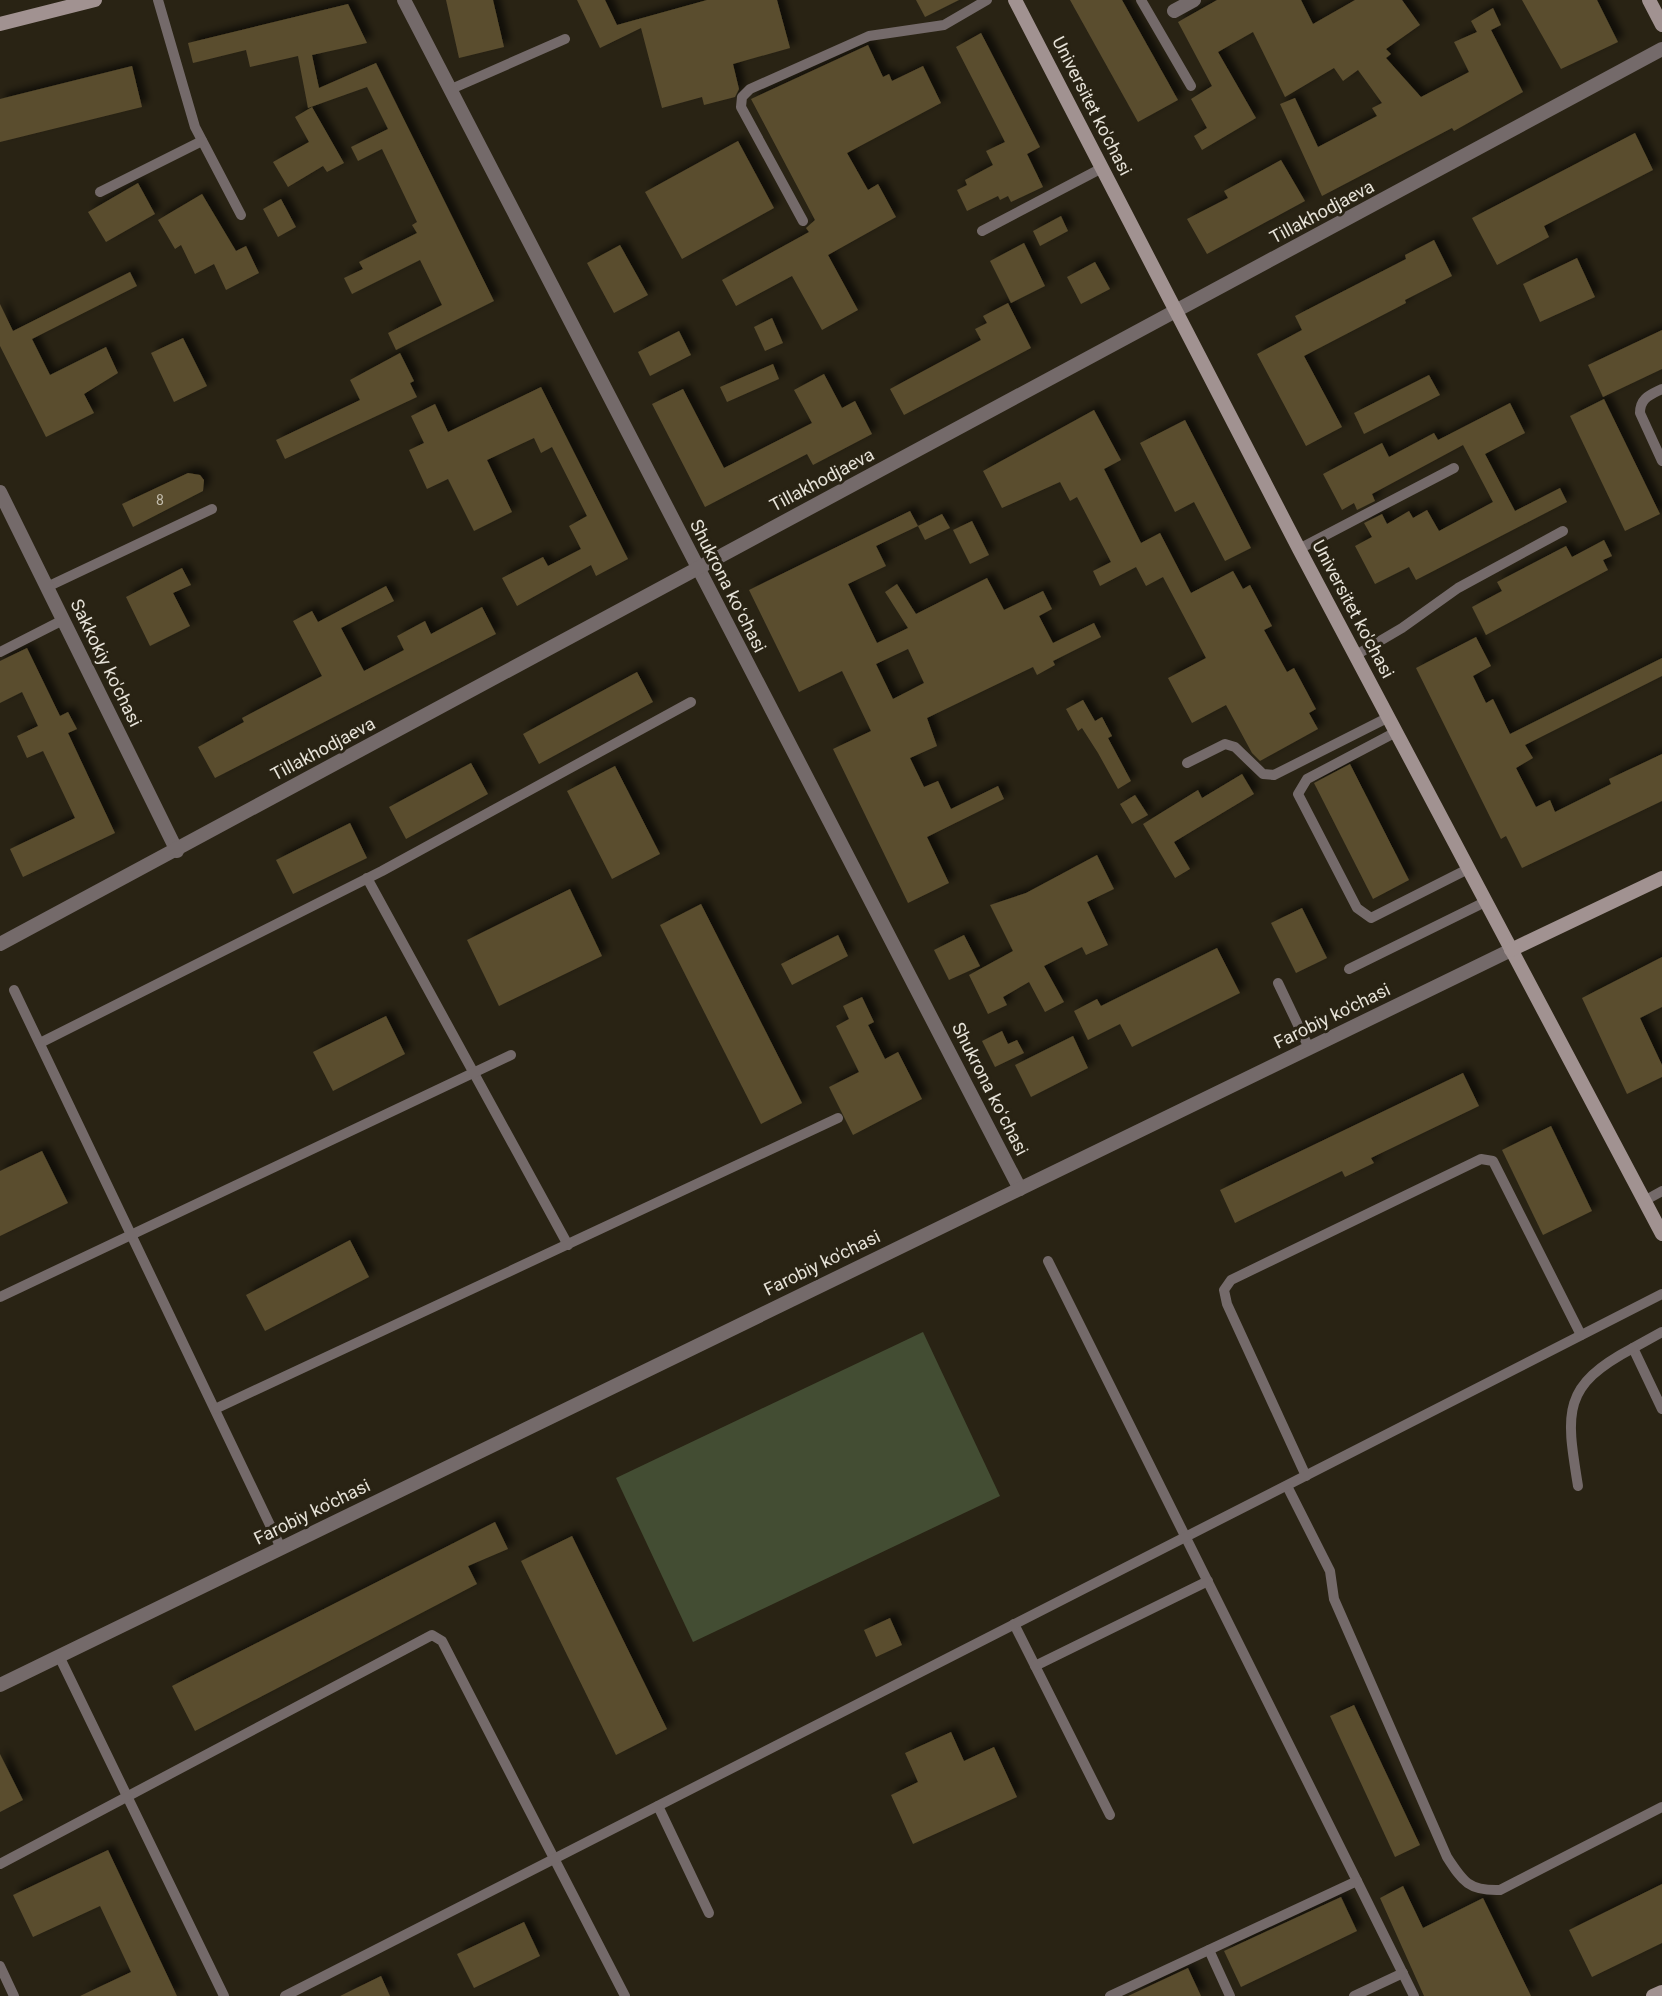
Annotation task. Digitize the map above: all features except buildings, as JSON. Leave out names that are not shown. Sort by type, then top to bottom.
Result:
[{"type":"main road","points":[[0,24],[95,0]]},
{"type":"main road","name":"Universitet ko'chasi","points":[[1015,0],[1299,548],[1662,1234]]},
{"type":"main road","points":[[1649,0],[1662,25]]},
{"type":"main road","name":"Farobiy ko'chasi","points":[[1511,950],[1662,878]]},
{"type":"main road","points":[[1653,1996],[1662,1992]]},
{"type":"street","name":"Shukrona koʻchasi","points":[[404,0],[1020,1189]]},
{"type":"street","points":[[1174,11],[1194,0]]},
{"type":"street","name":"Tillakhodjaeva","points":[[0,944],[1662,49]]},
{"type":"street","name":"Sakkokiy ko'chasi","points":[[1,498],[177,850]]},
{"type":"street","name":"Farobiy ko'chasi","points":[[0,1685],[1511,950]]},
{"type":"lane","points":[[158,0],[195,127],[241,215]]},
{"type":"lane","points":[[803,221],[741,107],[741,97],[750,89],[869,36],[944,25],[987,0]]},
{"type":"lane","points":[[1140,0],[1191,86]]},
{"type":"lane","points":[[449,90],[565,39]]},
{"type":"lane","points":[[100,192],[202,141]]},
{"type":"lane","points":[[982,231],[1102,168]]},
{"type":"lane","points":[[1662,389],[1644,398],[1640,412],[1662,461]]},
{"type":"lane","points":[[1299,548],[1454,468]]},
{"type":"lane","points":[[47,587],[212,509]]},
{"type":"lane","points":[[1356,655],[1458,587],[1563,531]]},
{"type":"lane","points":[[0,652],[64,620]]},
{"type":"lane","points":[[40,1043],[367,878],[691,702]]},
{"type":"lane","points":[[1186,763],[1224,744],[1235,747],[1263,774],[1274,775],[1389,717]]},
{"type":"lane","points":[[1396,732],[1307,779],[1298,794],[1357,908],[1371,918],[1468,869]]},
{"type":"lane","points":[[367,878],[568,1245]]},
{"type":"lane","points":[[1349,969],[1485,902]]},
{"type":"lane","points":[[1278,983],[1309,1048]]},
{"type":"lane","points":[[14,990],[281,1548]]},
{"type":"lane","points":[[0,1297],[511,1055]]},
{"type":"lane","points":[[215,1409],[838,1118]]},
{"type":"lane","points":[[1306,1476],[1227,1304],[1224,1290],[1231,1280],[1481,1159],[1493,1161],[1581,1335]]},
{"type":"lane","points":[[1644,1200],[1662,1191]]},
{"type":"lane","points":[[1048,1261],[1414,1996]]},
{"type":"lane","points":[[285,1996],[1662,1294]]},
{"type":"lane","points":[[1578,1486],[1571,1441],[1572,1402],[1586,1379],[1600,1366],[1661,1334]]},
{"type":"lane","points":[[1633,1348],[1662,1409]]},
{"type":"lane","points":[[1287,1486],[1330,1571],[1334,1600],[1447,1857],[1462,1880],[1480,1890],[1500,1890],[1662,1807]]},
{"type":"lane","points":[[1035,1665],[1208,1580]]},
{"type":"lane","points":[[1014,1624],[1110,1815]]},
{"type":"lane","points":[[0,1864],[432,1635],[442,1641],[625,1996]]},
{"type":"lane","points":[[59,1656],[224,1996]]},
{"type":"lane","points":[[658,1806],[709,1913]]},
{"type":"lane","points":[[1110,1996],[1357,1881]]},
{"type":"lane","points":[[1209,1950],[1230,1996]]},
{"type":"lane","points":[[0,1966],[14,1996]]},
{"type":"lane","points":[[1354,1996],[1403,1973]]},
{"type":"green space","points":[[923,1332],[1000,1496],[693,1642],[616,1478]]}]
